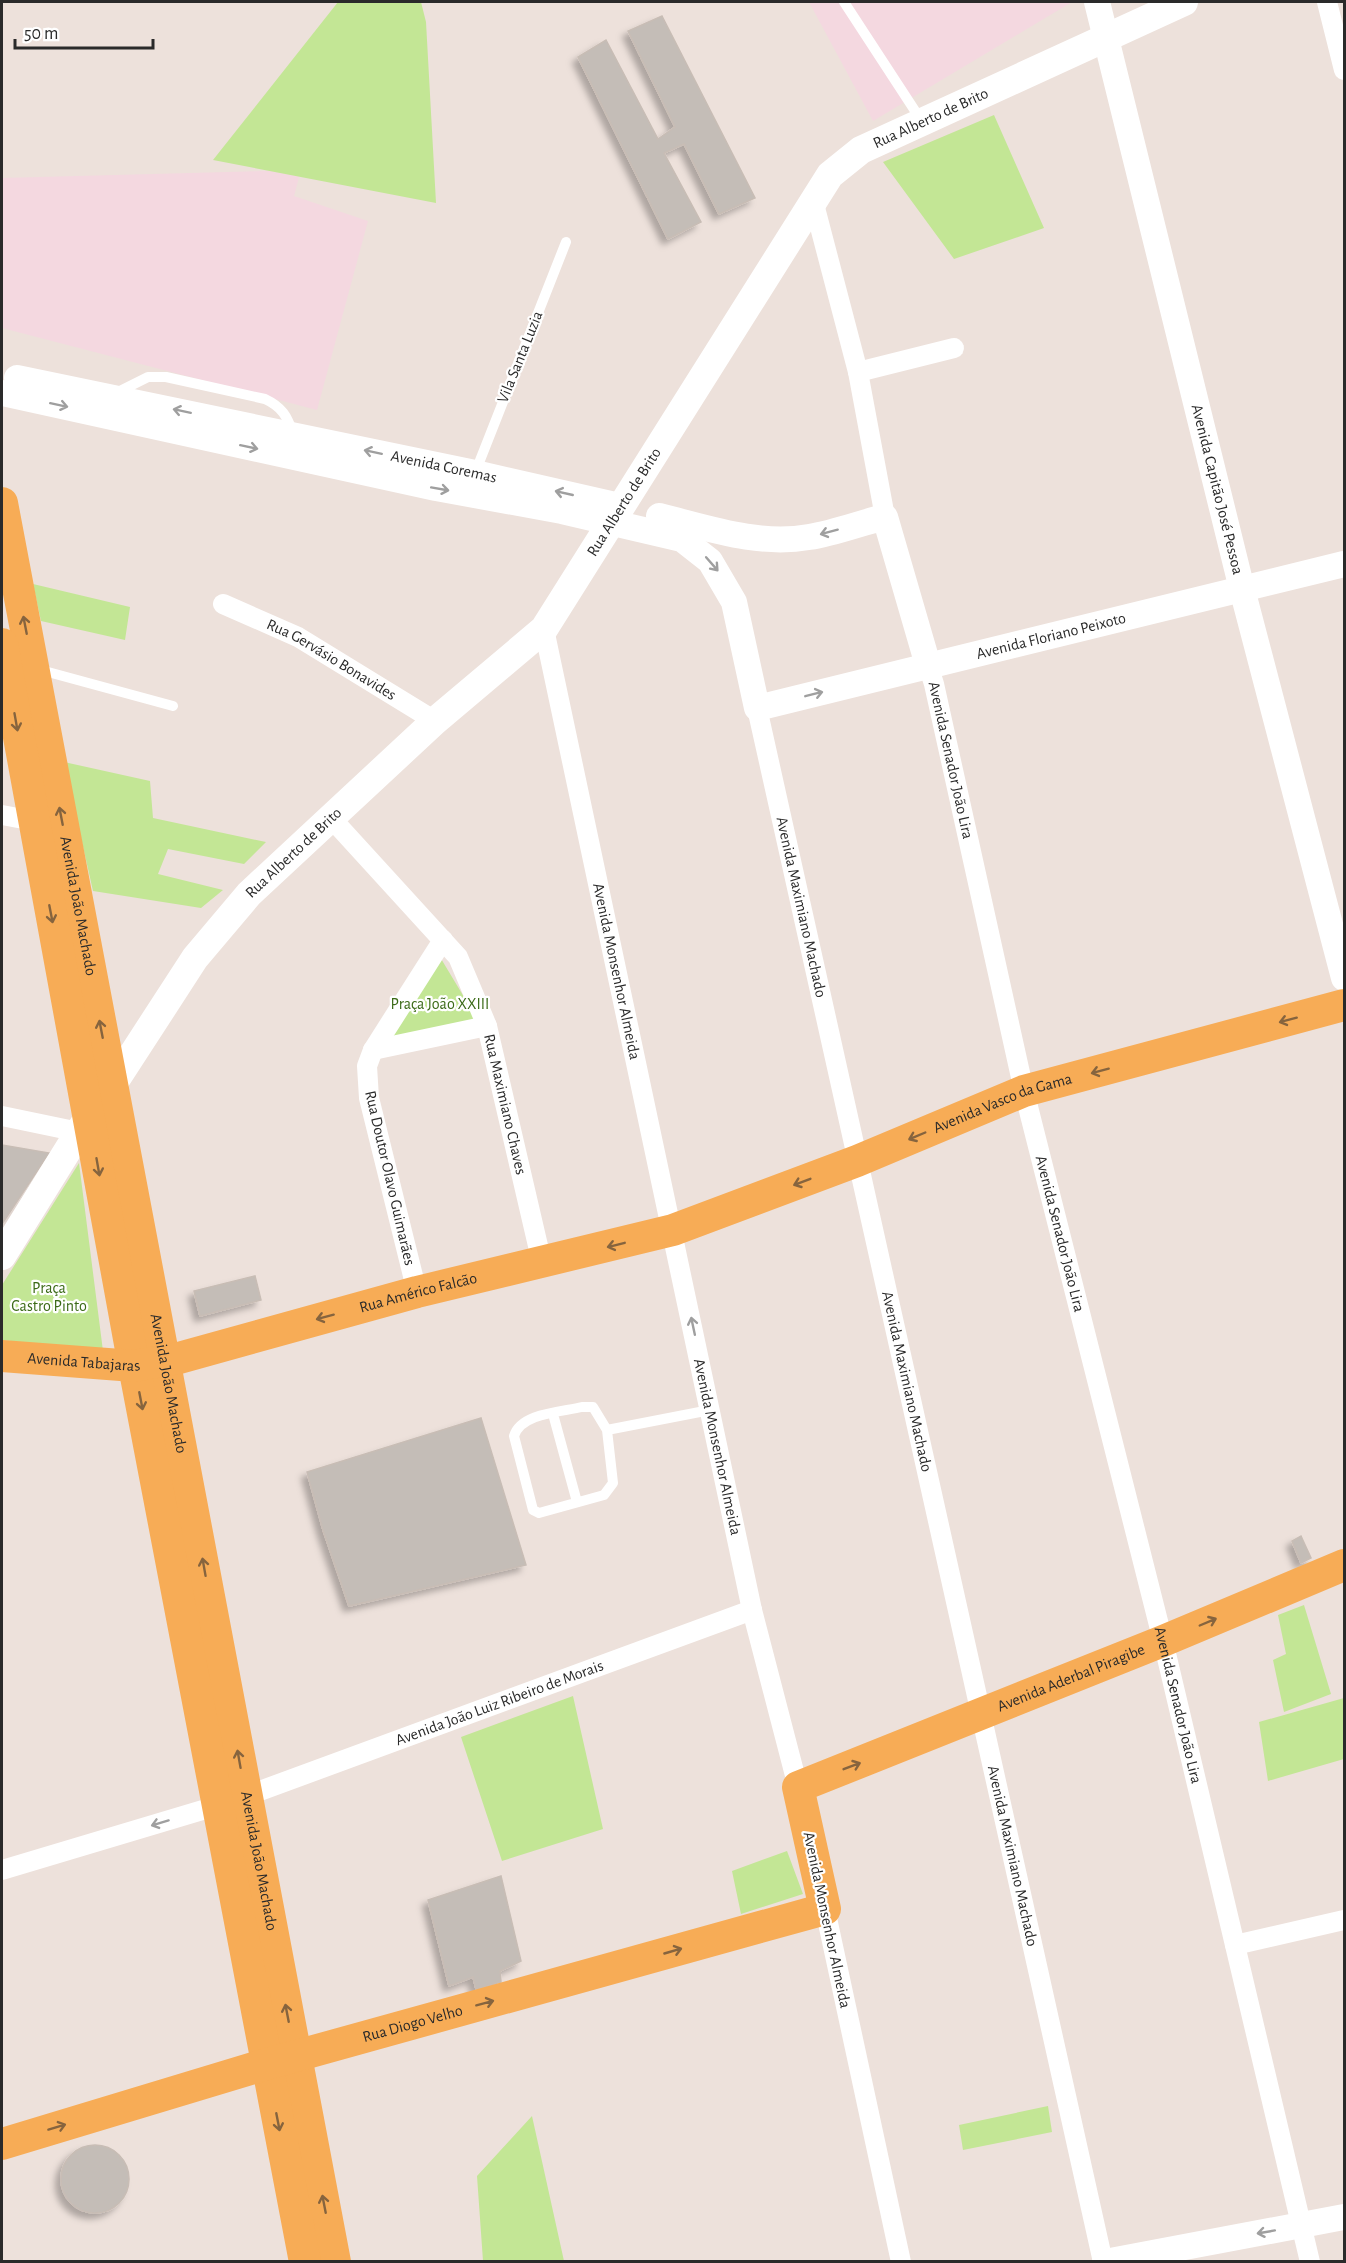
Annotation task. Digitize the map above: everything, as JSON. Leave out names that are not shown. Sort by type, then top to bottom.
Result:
[{"type":"main road","name":"Rua Alberto de Brito","points":[[112,1086],[195,958],[249,894],[435,721],[544,629],[814,204],[830,175],[843,162],[861,150],[1184,2]]},
{"type":"main road","name":"Avenida João Machado","points":[[2,503],[246,1796],[281,2060],[304,2262]]},
{"type":"main road","name":"Avenida João Machado","points":[[2,644],[84,1124],[134,1366],[216,1806],[335,2262]]},
{"type":"main road","name":"Avenida Vasco da Gama","points":[[672,1230],[857,1161],[1024,1091],[1344,1005]]},
{"type":"main road","points":[[2,1256],[84,1124]]},
{"type":"main road","name":"Rua Américo Falcão","points":[[165,1360],[417,1292],[672,1230]]},
{"type":"main road","name":"Avenida Tabajaras","points":[[2,1356],[134,1366],[165,1360]]},
{"type":"main road","name":"Avenida Aderbal Piragibe","points":[[798,1787],[1163,1641],[1344,1565]]},
{"type":"main road","name":"Avenida Monsenhor Almeida","points":[[798,1787],[825,1909]]},
{"type":"main road","name":"Rua Diogo Velho","points":[[2,2144],[281,2060],[825,1909]]},
{"type":"street","name":"Avenida Capitão José Pessoa","points":[[1097,2],[1242,589],[1344,978]]},
{"type":"street","points":[[1328,2],[1344,70]]},
{"type":"street","name":"Avenida Senador João Lira","points":[[814,204],[858,372],[885,516],[934,684],[1024,1091],[1163,1641],[1310,2262]]},
{"type":"street","points":[[858,372],[954,348]]},
{"type":"street","name":"Avenida Coremas","points":[[2,375],[102,405],[295,446],[475,473],[615,514],[663,534]]},
{"type":"street","name":"Avenida Coremas","points":[[2,393],[102,405]]},
{"type":"street","name":"Avenida Coremas","points":[[295,446],[436,488],[770,539],[809,537],[885,516]]},
{"type":"street","name":"Avenida Maximiano Machado","points":[[663,534],[689,544],[710,561],[719,573],[738,613],[857,1161],[1104,2262]]},
{"type":"street","name":"Avenida Floriano Peixoto","points":[[757,708],[1344,564]]},
{"type":"street","name":"Rua Gervásio Bonavides","points":[[223,604],[298,637],[435,721]]},
{"type":"street","name":"Avenida Monsenhor Almeida","points":[[544,629],[752,1610],[798,1787]]},
{"type":"street","points":[[2,815],[34,821]]},
{"type":"street","name":"Rua Maximiano Chaves","points":[[332,819],[458,957],[487,1026],[542,1263]]},
{"type":"street","name":"Rua Doutor Olavo Guimarães","points":[[417,1292],[369,1098],[367,1066],[373,1050],[443,940]]},
{"type":"street","points":[[373,1050],[487,1026]]},
{"type":"street","points":[[2,1116],[84,1124]]},
{"type":"street","name":"Avenida João Luiz Ribeiro de Morais","points":[[246,1796],[752,1610]]},
{"type":"street","points":[[2,1870],[216,1806]]},
{"type":"street","name":"Avenida Monsenhor Almeida","points":[[825,1909],[901,2262]]},
{"type":"street","points":[[1235,1945],[1344,1920]]},
{"type":"street","points":[[1104,2262],[1344,2217]]},
{"type":"lane","points":[[844,2],[923,123]]},
{"type":"lane","name":"Vila Santa Luzia","points":[[475,473],[566,242]]},
{"type":"lane","points":[[34,673],[48,672],[173,706]]},
{"type":"lane","points":[[582,1407],[593,1407],[607,1430],[613,1483],[604,1495],[539,1513],[533,1510],[513,1436],[522,1421],[582,1407]]},
{"type":"lane","points":[[607,1430],[710,1410]]},
{"type":"lane","points":[[553,1414],[577,1502]]},
{"type":"shaded area","points":[[809,2],[1072,2],[873,121]]},
{"type":"shaded area","points":[[301,170],[294,196],[368,221],[317,410],[2,328],[2,178]]},
{"type":"green space","points":[[338,2],[421,2],[426,22],[436,203],[213,160]]},
{"type":"green space","points":[[994,115],[1044,228],[954,259],[883,162]]},
{"type":"green space","points":[[33,584],[130,607],[125,640],[41,621]]},
{"type":"green space","points":[[64,762],[150,781],[153,818],[266,842],[244,864],[168,849],[158,874],[223,890],[201,908],[93,891]]},
{"type":"green space","name":"Praça João XXIII","points":[[440,957],[479,1022],[389,1039]]},
{"type":"green space","name":"Praça Castro Pinto","points":[[79,1163],[103,1351],[2,1340],[2,1285]]},
{"type":"green space","points":[[1304,1605],[1331,1694],[1284,1712],[1273,1660],[1286,1654],[1278,1615]]},
{"type":"green space","points":[[573,1696],[603,1829],[502,1861],[461,1737]]},
{"type":"green space","points":[[1344,1698],[1344,1759],[1268,1781],[1259,1722]]},
{"type":"green space","points":[[787,1851],[803,1894],[741,1914],[732,1871]]},
{"type":"green space","points":[[1048,2106],[1052,2132],[963,2150],[959,2125]]},
{"type":"green space","points":[[532,2116],[564,2261],[483,2261],[477,2176]]},
{"type":"building","points":[[662,16],[755,198],[719,214],[684,144],[664,153],[701,222],[668,239],[578,57],[606,40],[658,139],[675,127],[628,31]]},
{"type":"building","points":[[2,1145],[49,1153],[2,1224]]},
{"type":"building","points":[[255,1276],[261,1300],[200,1316],[194,1291]]},
{"type":"building","points":[[481,1418],[526,1565],[349,1606],[323,1530],[307,1472]]},
{"type":"building","points":[[1301,1536],[1311,1558],[1301,1563],[1292,1541]]},
{"type":"building","points":[[501,1876],[521,1961],[500,1971],[501,1982],[476,1989],[473,1977],[449,1986],[428,1900]]},
{"type":"building","points":[[95,2145],[108,2148],[119,2155],[126,2166],[129,2179],[126,2192],[119,2203],[108,2210],[95,2213],[82,2210],[71,2203],[64,2192],[61,2179],[64,2166],[71,2155],[82,2148]]}]
